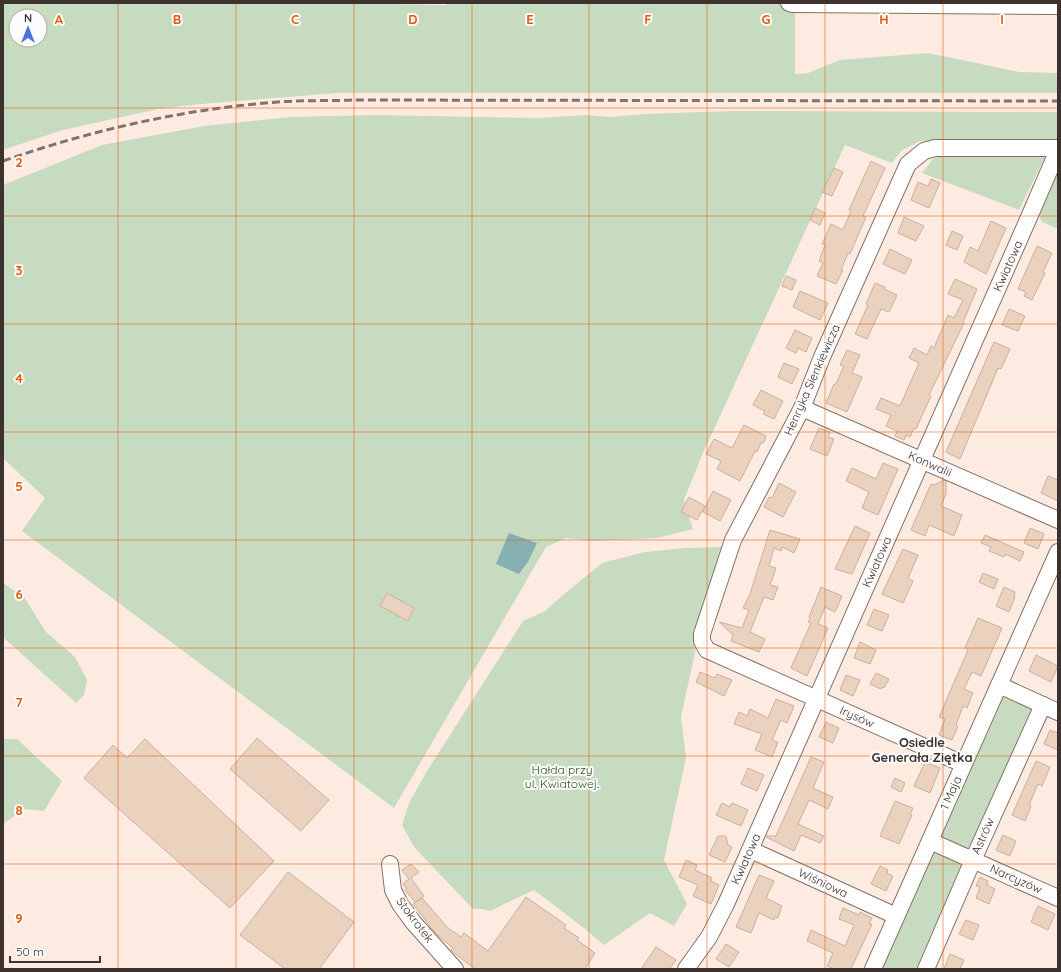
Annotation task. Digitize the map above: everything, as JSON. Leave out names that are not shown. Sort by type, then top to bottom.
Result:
[{"type":"street","points":[[789,3],[1012,4],[1058,6]]},
{"type":"street","name":"Henryka Sienkiewicza","points":[[817,699],[707,650],[702,642],[702,634],[733,540],[802,408],[822,357],[906,166],[910,161],[924,151],[935,148],[1058,149]]},
{"type":"street","name":"Kwiatowa","points":[[686,969],[718,922],[751,850],[1058,149]]},
{"type":"street","name":"Konwalii","points":[[802,408],[1058,520]]},
{"type":"street","name":"1 Maja","points":[[873,969],[1058,552]]},
{"type":"street","points":[[1000,685],[1058,712]]},
{"type":"street","name":"Irysów","points":[[817,699],[963,764]]},
{"type":"street","name":"Astrów","points":[[926,969],[972,860],[1043,705]]},
{"type":"street","name":"Narcyzów","points":[[930,841],[1058,898]]},
{"type":"street","name":"Wiśniowa","points":[[751,850],[896,916]]},
{"type":"street","name":"Stokrotek","points":[[390,864],[393,890],[400,904],[413,922],[456,969]]},
{"type":"green space","points":[[3,3],[333,3],[446,5],[446,3],[790,3],[795,9],[795,74],[808,73],[840,60],[928,53],[1019,72],[1058,73],[1058,93],[337,93],[158,109],[63,130],[3,150]]},
{"type":"green space","points":[[732,111],[1058,112],[1058,139],[920,141],[901,151],[892,163],[845,145],[702,455],[684,500],[693,529],[657,538],[594,541],[566,538],[546,547],[394,808],[22,531],[45,498],[3,458],[3,185],[102,145],[204,126],[290,117],[372,115],[538,118],[586,115],[611,117],[645,114]]},
{"type":"green space","points":[[1047,153],[1019,210],[922,173],[933,159],[943,155]]},
{"type":"green space","points":[[1058,164],[1058,229],[1042,222],[1038,213]]},
{"type":"green space","name":"Hałda przy ul. Kwiatowej.","points":[[723,547],[696,627],[696,648],[681,717],[686,758],[664,860],[687,904],[674,926],[650,913],[604,945],[534,890],[491,911],[473,909],[414,847],[402,825],[409,803],[427,771],[523,621],[545,611],[602,563],[645,552],[685,548]]},
{"type":"green space","points":[[3,583],[24,597],[46,632],[75,657],[87,680],[84,695],[76,703],[3,637]]},
{"type":"green space","points":[[1002,696],[1034,710],[971,850],[939,836]]},
{"type":"green space","points":[[3,739],[17,739],[62,781],[44,811],[24,809],[3,824]]},
{"type":"green space","points":[[935,850],[966,864],[919,969],[882,969]]},
{"type":"water","points":[[509,533],[537,543],[528,562],[519,574],[496,564]]},
{"type":"building","points":[[871,161],[885,168],[863,216],[866,217],[850,254],[848,253],[841,270],[843,270],[836,284],[817,276],[823,263],[819,261],[825,245],[822,244],[831,224],[843,230],[851,211],[849,210]]},
{"type":"building","points":[[834,168],[843,172],[832,196],[822,192]]},
{"type":"building","points":[[931,179],[940,183],[929,208],[911,200],[918,182],[928,186]]},
{"type":"building","points":[[815,208],[825,213],[820,225],[810,220]]},
{"type":"building","points":[[904,217],[924,226],[916,241],[898,233]]},
{"type":"building","points":[[991,221],[1006,228],[986,274],[964,262],[970,247],[978,251]]},
{"type":"building","points":[[952,231],[963,236],[957,250],[946,245]]},
{"type":"building","points":[[1037,246],[1052,253],[1043,272],[1045,273],[1032,300],[1024,296],[1026,292],[1018,289]]},
{"type":"building","points":[[890,249],[912,260],[905,274],[883,264]]},
{"type":"building","points":[[786,276],[796,280],[792,290],[782,286]]},
{"type":"building","points":[[955,279],[977,289],[963,322],[964,323],[929,395],[931,396],[916,429],[914,428],[910,437],[906,435],[904,440],[895,436],[897,431],[886,426],[891,415],[876,409],[881,398],[900,406],[919,363],[909,358],[914,348],[927,355],[931,346],[934,348],[948,315],[954,318],[963,300],[948,294]]},
{"type":"building","points":[[875,283],[885,287],[884,289],[897,295],[889,312],[881,309],[867,339],[855,334],[868,305],[866,304]]},
{"type":"building","points":[[800,291],[828,303],[820,320],[793,307]]},
{"type":"building","points":[[1009,309],[1025,316],[1018,331],[1002,325]]},
{"type":"building","points":[[795,330],[812,338],[806,352],[798,348],[796,353],[786,348]]},
{"type":"building","points":[[994,342],[1010,349],[1001,369],[998,368],[960,459],[946,452]]},
{"type":"building","points":[[847,350],[860,355],[852,373],[862,377],[847,412],[826,403],[844,366],[840,365]]},
{"type":"building","points":[[784,363],[799,369],[792,384],[778,377]]},
{"type":"building","points":[[761,390],[783,401],[774,419],[763,414],[765,411],[753,405]]},
{"type":"building","points":[[744,425],[766,436],[757,452],[755,451],[740,481],[717,469],[721,461],[706,454],[714,439],[732,448]]},
{"type":"building","points":[[819,428],[830,432],[828,437],[834,439],[827,456],[810,449]]},
{"type":"building","points":[[883,463],[898,469],[878,515],[862,508],[869,492],[846,481],[852,468],[876,479]]},
{"type":"building","points":[[1048,476],[1058,480],[1058,501],[1041,493]]},
{"type":"building","points":[[944,480],[946,481],[946,494],[941,506],[962,515],[954,536],[929,525],[925,536],[911,530],[931,484],[934,485]]},
{"type":"building","points":[[779,483],[796,492],[783,517],[764,507],[769,497],[772,498]]},
{"type":"building","points":[[713,491],[731,500],[720,521],[703,512]]},
{"type":"building","points":[[689,497],[705,506],[697,520],[681,512]]},
{"type":"building","points":[[855,526],[870,533],[852,574],[835,569]]},
{"type":"building","points":[[1030,528],[1044,534],[1038,549],[1024,543]]},
{"type":"building","points":[[770,530],[800,539],[794,553],[782,547],[781,551],[774,548],[769,566],[776,568],[770,585],[778,587],[773,600],[764,597],[750,632],[765,639],[759,652],[731,641],[733,635],[719,622],[742,628],[749,610],[743,608],[750,594]]},
{"type":"building","points":[[985,535],[1024,552],[1020,561],[1005,554],[1004,557],[989,551],[991,547],[981,543]]},
{"type":"building","points":[[903,549],[918,555],[908,578],[913,581],[903,603],[882,594]]},
{"type":"building","points":[[983,573],[998,579],[994,589],[979,582]]},
{"type":"building","points":[[821,587],[842,596],[835,612],[825,607],[818,624],[828,628],[807,676],[791,668],[811,623],[808,622],[809,617]]},
{"type":"building","points":[[1004,587],[1015,592],[1015,597],[1009,612],[996,606]]},
{"type":"building","points":[[387,593],[414,608],[408,621],[380,606]]},
{"type":"building","points":[[874,609],[889,615],[882,631],[867,625]]},
{"type":"building","points":[[978,618],[1002,628],[981,676],[972,672],[964,689],[973,693],[967,708],[963,706],[956,725],[958,726],[952,740],[939,735],[945,719],[939,717],[968,650],[965,648]]},
{"type":"building","points":[[860,642],[876,650],[870,664],[854,658]]},
{"type":"building","points":[[1036,655],[1058,666],[1051,682],[1029,671]]},
{"type":"building","points":[[700,672],[715,678],[717,674],[732,680],[724,696],[696,682]]},
{"type":"building","points":[[876,673],[889,679],[884,688],[882,687],[881,689],[870,684]]},
{"type":"building","points":[[846,675],[860,680],[853,696],[840,690]]},
{"type":"building","points":[[776,699],[794,706],[787,723],[781,720],[772,740],[778,742],[772,757],[755,750],[762,734],[734,724],[739,712],[747,716],[750,709],[768,718]]},
{"type":"building","points":[[826,722],[839,728],[833,743],[819,737]]},
{"type":"building","points":[[1050,730],[1058,733],[1058,750],[1044,744]]},
{"type":"building","points":[[257,738],[329,800],[301,831],[230,769]]},
{"type":"building","points":[[145,739],[274,861],[230,908],[84,778],[113,745],[127,758]]},
{"type":"building","points":[[811,757],[824,762],[813,788],[833,797],[828,809],[809,800],[798,824],[824,836],[820,843],[801,835],[794,851],[766,837],[776,836]]},
{"type":"building","points":[[1036,761],[1050,767],[1042,786],[1038,784],[1029,805],[1031,806],[1025,821],[1012,815]]},
{"type":"building","points":[[925,762],[940,768],[930,793],[914,786]]},
{"type":"building","points":[[748,768],[764,775],[757,791],[741,784]]},
{"type":"building","points":[[895,778],[905,783],[901,792],[891,787]]},
{"type":"building","points":[[895,801],[913,808],[910,815],[912,815],[899,844],[880,836]]},
{"type":"building","points":[[722,803],[730,807],[732,803],[748,810],[741,826],[716,815]]},
{"type":"building","points":[[1003,835],[1016,841],[1010,856],[996,850]]},
{"type":"building","points":[[718,836],[726,836],[728,845],[732,847],[725,862],[709,855]]},
{"type":"building","points":[[686,860],[697,865],[695,870],[712,878],[711,881],[719,885],[711,904],[693,896],[698,885],[679,877]]},
{"type":"building","points":[[411,864],[419,872],[411,878],[424,896],[415,902],[405,890],[407,889],[403,884],[409,879],[402,870]]},
{"type":"building","points":[[880,866],[888,870],[887,873],[893,876],[886,891],[871,884]]},
{"type":"building","points":[[288,872],[354,922],[319,969],[285,969],[240,935]]},
{"type":"building","points":[[759,875],[774,881],[766,898],[782,906],[778,918],[775,917],[774,920],[759,913],[751,933],[736,927]]},
{"type":"building","points":[[980,877],[988,881],[987,885],[995,889],[989,904],[976,898],[980,887],[976,886]]},
{"type":"building","points":[[526,897],[566,925],[564,928],[579,938],[577,940],[595,953],[585,969],[475,969],[451,950],[453,948],[436,934],[413,904],[422,898],[447,927],[461,937],[464,933],[488,951]]},
{"type":"building","points":[[1038,906],[1055,914],[1048,930],[1031,922]]},
{"type":"building","points":[[843,908],[859,915],[860,912],[872,918],[869,924],[872,924],[851,969],[833,969],[827,966],[833,953],[807,941],[811,930],[845,946],[854,925],[839,919]]},
{"type":"building","points":[[966,920],[979,925],[973,940],[959,934]]},
{"type":"building","points":[[726,944],[739,952],[729,967],[716,959]]},
{"type":"building","points":[[656,947],[676,960],[669,969],[641,969]]},
{"type":"building","points":[[950,954],[964,960],[960,969],[944,969]]},
{"type":"railway","points":[[3,161],[70,140],[139,122],[243,105],[288,101],[1058,101]]},
{"type":"district","name":"Osiedle Generała Ziętka","points":[[922,750]]}]
